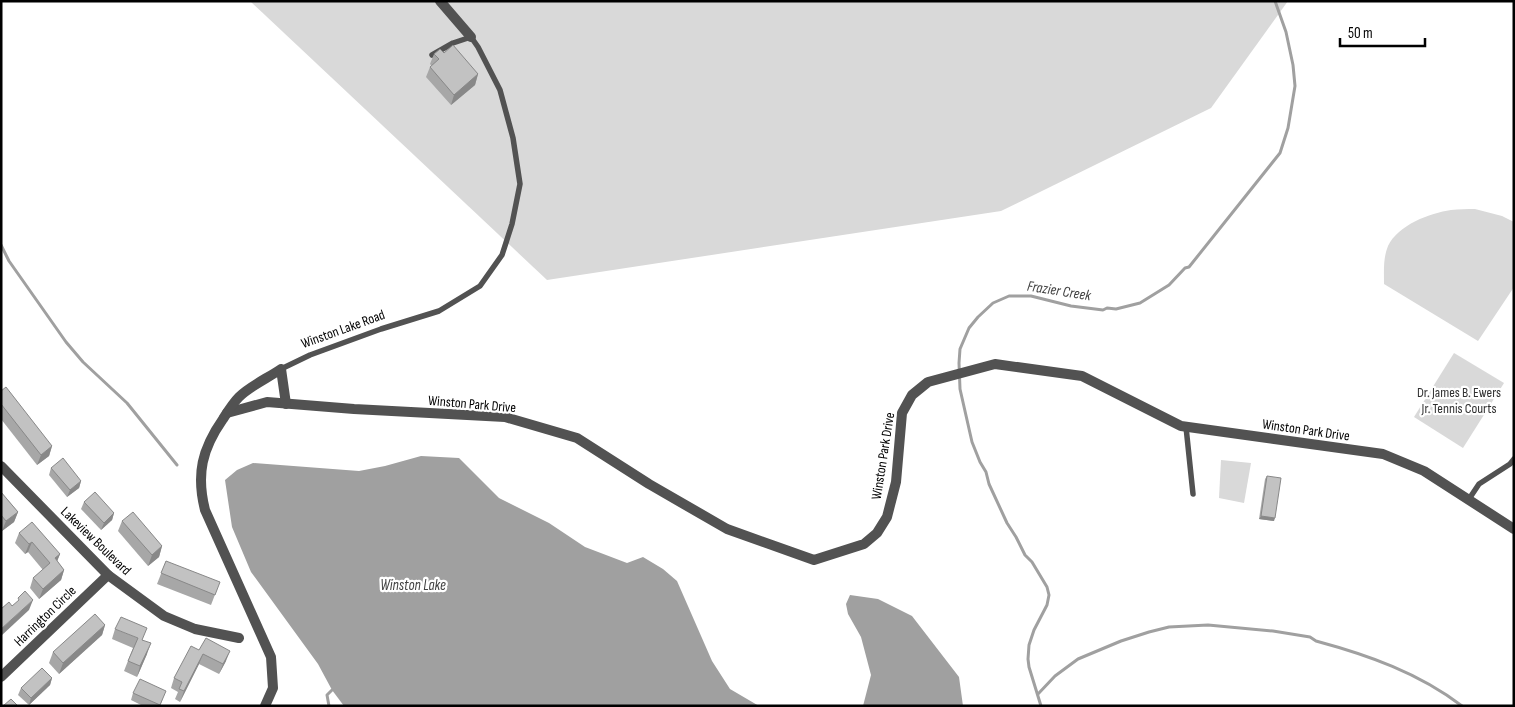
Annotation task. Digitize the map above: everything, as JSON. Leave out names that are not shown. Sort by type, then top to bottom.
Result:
[{"type":"street","name":"Winston Lake Road","points":[[440,1],[471,37]]},
{"type":"street","name":"Winston Park Drive","points":[[227,413],[267,402],[506,417],[577,438],[649,484],[727,529],[814,560],[864,544],[878,533],[887,517],[896,482],[902,413],[912,394],[928,382],[995,364],[1082,376],[1181,426],[1383,454],[1424,471],[1514,529]]},
{"type":"street","name":"Winston Lake Road","points":[[264,706],[273,688],[271,657],[212,530],[201,495],[200,469],[211,437],[240,396],[281,369]]},
{"type":"street","points":[[281,369],[286,404]]},
{"type":"street","name":"Lakeview Boulevard","points":[[1,466],[108,575],[164,616],[195,629],[239,638]]},
{"type":"street","name":"Harrington Circle","points":[[1,677],[108,575]]},
{"type":"lane","points":[[432,55],[453,43],[471,37]]},
{"type":"lane","name":"Winston Lake Road","points":[[281,369],[310,355],[381,329],[439,311],[480,286],[502,255],[512,224],[520,184],[512,138],[500,90],[471,37]]},
{"type":"lane","points":[[1186,427],[1193,494]]},
{"type":"lane","points":[[1469,499],[1479,484],[1510,464],[1514,459]]},
{"type":"green space","points":[[250,1],[1288,1],[1211,108],[1001,211],[547,280]]},
{"type":"green space","points":[[1475,209],[1502,216],[1514,222],[1514,287],[1478,341],[1384,284],[1386,251],[1399,232],[1424,217],[1451,210]]},
{"type":"green space","name":"Dr. James B. Ewers Jr. Tennis Courts","points":[[1454,353],[1504,383],[1463,448],[1414,417]]},
{"type":"green space","points":[[1221,460],[1251,463],[1244,503],[1219,498]]},
{"type":"water","name":"Winston Lake","points":[[421,456],[459,458],[499,498],[549,523],[585,547],[627,563],[643,557],[663,569],[677,581],[712,661],[730,689],[759,706],[344,706],[332,690],[318,664],[251,572],[232,527],[225,480],[237,470],[253,463],[359,471]]},
{"type":"water","points":[[850,595],[878,599],[912,616],[959,677],[963,706],[863,706],[871,675],[861,637],[848,614],[846,604]]},
{"type":"building","points":[[453,45],[478,74],[454,95],[430,67],[439,59],[434,54],[440,49],[444,53]]},
{"type":"building","points":[[6,387],[52,446],[41,455],[1,404],[1,391]]},
{"type":"building","points":[[63,458],[81,481],[70,490],[51,468]]},
{"type":"building","points":[[1267,476],[1281,478],[1275,518],[1261,516]]},
{"type":"building","points":[[1,492],[18,512],[6,521],[1,515]]},
{"type":"building","points":[[95,492],[114,513],[104,523],[84,502]]},
{"type":"building","points":[[133,512],[162,546],[152,555],[122,521]]},
{"type":"building","points":[[32,522],[60,554],[55,558],[64,570],[43,589],[33,578],[50,563],[32,542],[29,544],[19,533]]},
{"type":"building","points":[[166,561],[220,582],[215,595],[161,573]]},
{"type":"building","points":[[25,591],[33,600],[1,629],[1,609],[9,602],[12,606]]},
{"type":"building","points":[[95,614],[105,625],[63,663],[53,652]]},
{"type":"building","points":[[121,617],[147,628],[142,640],[151,643],[140,666],[128,661],[138,638],[115,629]]},
{"type":"building","points":[[206,638],[230,651],[223,664],[203,654],[184,691],[179,689],[182,682],[174,678],[191,646],[199,650]]},
{"type":"building","points":[[42,668],[52,678],[31,698],[21,688]]},
{"type":"building","points":[[140,679],[166,691],[160,705],[133,693]]},
{"type":"building","points":[[11,699],[18,706],[3,706]]},
{"type":"waterway","name":"Frazier Creek","points":[[1041,706],[1029,667],[1029,645],[1034,630],[1047,605],[1049,595],[1047,587],[1032,562],[1025,555],[1007,523],[972,442],[960,389],[960,349],[969,328],[978,317],[993,303],[1009,296],[1031,296],[1071,306],[1103,310],[1107,308],[1116,309],[1140,303],[1169,285],[1185,268],[1189,267],[1280,153],[1288,128],[1295,86],[1286,32],[1275,1]]},
{"type":"waterway","points":[[1,245],[9,261],[66,342],[83,362],[127,403],[177,465]]},
{"type":"waterway","points":[[1038,694],[1055,676],[1078,659],[1121,641],[1169,627],[1208,625],[1273,631],[1310,637],[1316,641],[1355,652],[1392,666],[1446,694],[1462,706]]},
{"type":"waterway","name":"Frazier Creek","points":[[329,706],[327,695],[332,690]]}]
